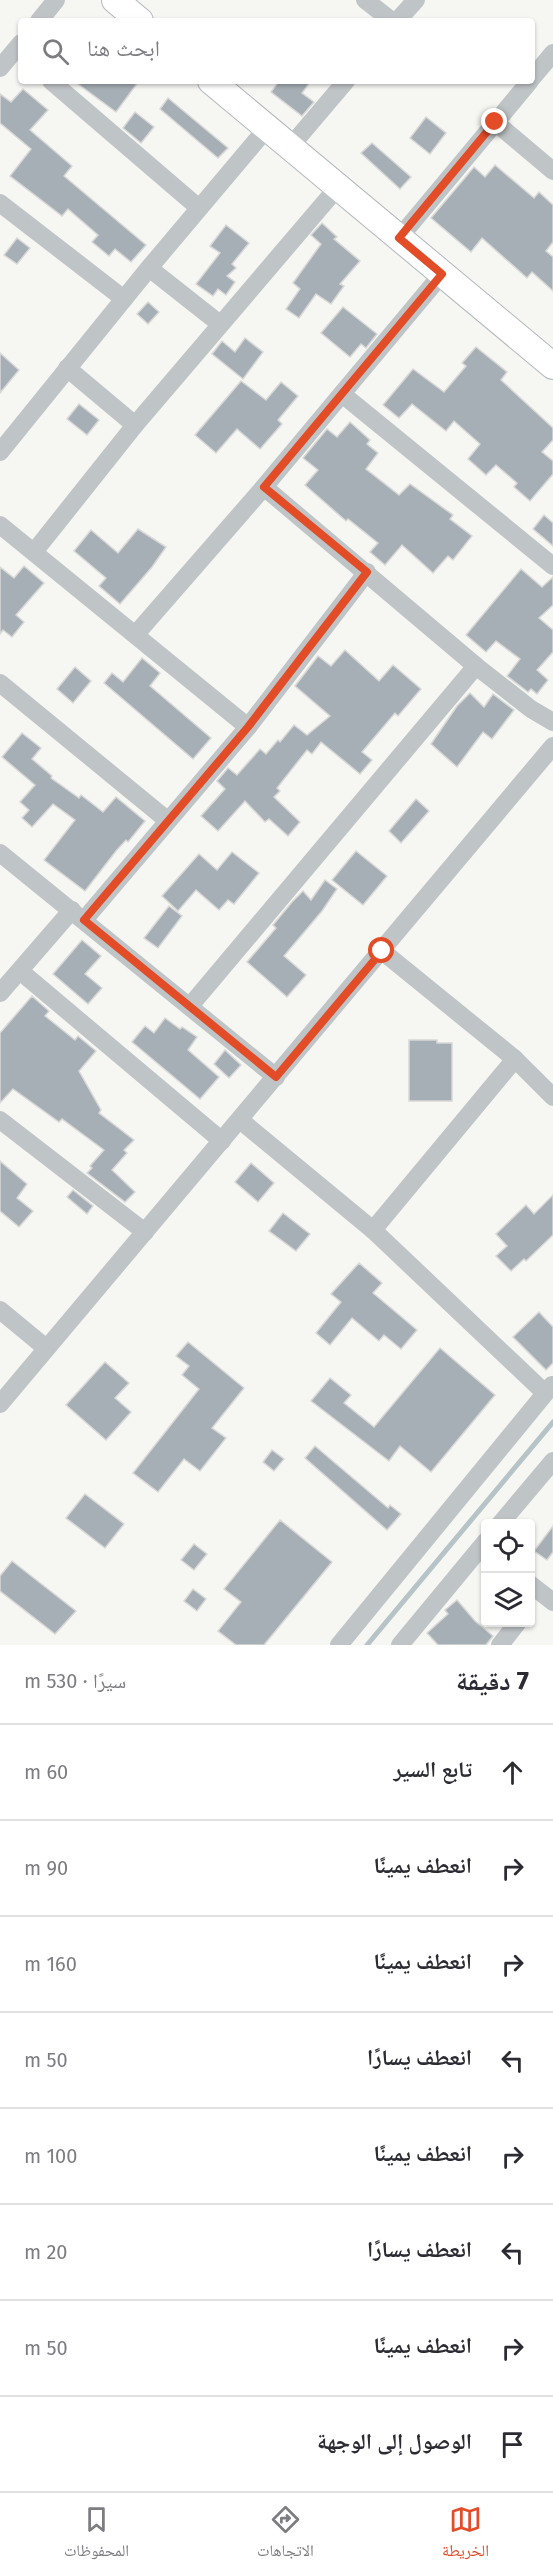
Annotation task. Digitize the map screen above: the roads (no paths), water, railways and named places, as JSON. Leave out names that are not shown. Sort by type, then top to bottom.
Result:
[{"type":"street","points":[[41,18],[56,0]]},
{"type":"street","points":[[115,0],[136,18]]},
{"type":"street","points":[[365,0],[391,18]]},
{"type":"street","points":[[398,18],[416,0]]},
{"type":"street","points":[[0,68],[18,51]]},
{"type":"street","points":[[535,75],[553,53]]},
{"type":"street","points":[[55,84],[200,208]]},
{"type":"street","points":[[215,84],[553,366]]},
{"type":"street","points":[[290,147],[343,84]]},
{"type":"street","points":[[399,238],[528,84]]},
{"type":"street","points":[[495,122],[553,171]]},
{"type":"street","points":[[0,452],[149,268],[267,128]]},
{"type":"street","points":[[34,552],[135,425],[337,188]]},
{"type":"street","points":[[2,210],[124,299]]},
{"type":"street","points":[[149,268],[220,324]]},
{"type":"street","points":[[136,634],[264,487],[442,274]]},
{"type":"street","points":[[67,368],[135,425]]},
{"type":"street","points":[[342,394],[553,566]]},
{"type":"street","points":[[264,487],[476,666],[531,710],[553,722]]},
{"type":"street","points":[[0,525],[248,727]]},
{"type":"street","points":[[0,993],[168,820],[248,727],[367,572]]},
{"type":"street","points":[[190,1006],[476,666]]},
{"type":"street","points":[[0,683],[168,820]]},
{"type":"street","points":[[0,1404],[553,746]]},
{"type":"street","points":[[0,854],[276,1077]]},
{"type":"street","points":[[382,951],[515,1059],[553,1097]]},
{"type":"street","points":[[21,971],[222,1141]]},
{"type":"street","points":[[373,1230],[515,1059]]},
{"type":"street","points":[[240,1120],[373,1230],[549,1388],[339,1645]]},
{"type":"street","points":[[2,1125],[145,1233]]},
{"type":"street","points":[[0,1310],[46,1348]]},
{"type":"street","points":[[504,1519],[553,1461]]},
{"type":"street","points":[[410,1642],[481,1549]]},
{"type":"street","points":[[500,1645],[515,1627]]},
{"type":"waterway","points":[[367,1645],[553,1422]]}]
